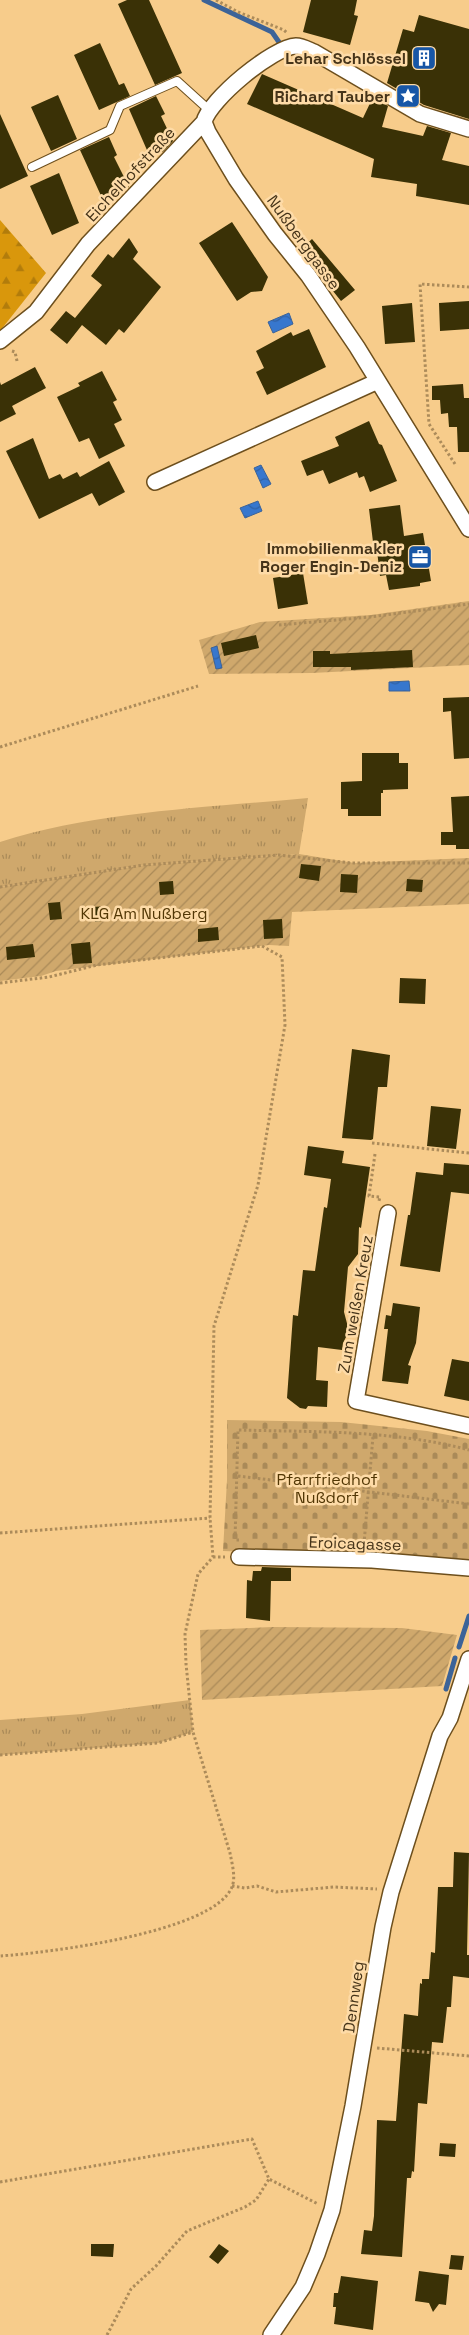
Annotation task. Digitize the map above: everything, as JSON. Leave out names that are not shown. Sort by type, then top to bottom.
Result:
[{"type":"street","name":"Eichelhofstraße","points":[[0,341],[36,312],[88,244],[207,116],[263,61],[296,46]]},
{"type":"street","points":[[296,46],[334,62],[420,114],[469,129]]},
{"type":"street","name":"Nußberggasse","points":[[207,116],[208,132],[236,179],[275,234],[308,275],[378,381],[469,529]]},
{"type":"street","points":[[155,482],[378,381]]},
{"type":"street","name":"Zum weißen Kreuz","points":[[388,1212],[356,1401],[469,1426]]},
{"type":"street","name":"Eroicagasse","points":[[239,1557],[372,1560],[469,1568]]},
{"type":"street","name":"Dennweg","points":[[271,2335],[303,2286],[320,2248],[332,2210],[364,2047],[376,1961],[391,1892],[440,1736],[450,1718],[469,1659]]},
{"type":"lane","points":[[32,167],[110,130],[120,106],[177,82],[207,116]]},
{"type":"path","points":[[216,0],[238,12],[284,30],[296,46]]},
{"type":"path","points":[[455,464],[430,424],[420,284],[469,287]]},
{"type":"path","points":[[436,443],[434,441],[438,438]]},
{"type":"path","points":[[279,625],[370,617],[469,604]]},
{"type":"path","points":[[0,747],[198,686]]},
{"type":"path","points":[[0,887],[144,865],[279,855],[351,863],[469,863]]},
{"type":"path","points":[[0,983],[48,977],[98,965],[262,946],[282,957],[285,1025],[258,1185],[214,1326],[210,1518],[213,1558],[198,1574],[185,1634],[193,1732],[230,1853],[233,1872],[232,1886],[225,1897],[204,1912],[183,1921],[123,1940],[33,1954],[0,1956]]},
{"type":"path","points":[[372,1143],[469,1153]]},
{"type":"path","points":[[375,1154],[369,1196],[380,1197],[378,1210],[388,1212]]},
{"type":"path","points":[[235,1540],[238,1430],[373,1436],[451,1445],[469,1450]]},
{"type":"path","points":[[364,1544],[373,1436]]},
{"type":"path","points":[[238,1476],[469,1504]]},
{"type":"path","points":[[0,1533],[210,1518]]},
{"type":"path","points":[[0,1756],[158,1743],[193,1732]]},
{"type":"path","points":[[232,1886],[244,1888],[257,1886],[276,1892],[334,1887],[365,1887],[391,1892]]},
{"type":"path","points":[[364,2047],[469,2056]]},
{"type":"path","points":[[0,2182],[252,2139],[269,2179],[332,2210]]},
{"type":"path","points":[[107,2335],[131,2289],[156,2266],[187,2231],[245,2207],[256,2200],[269,2179]]},
{"type":"green space","points":[[0,220],[46,273],[0,331]]},
{"type":"green space","points":[[469,601],[469,665],[312,673],[209,674],[199,640],[260,622],[371,615]]},
{"type":"green space","points":[[308,798],[299,854],[144,865],[0,887],[0,842],[75,823],[114,817]]},
{"type":"green space","name":"KLG Am Nußberg","points":[[299,854],[354,863],[469,858],[469,904],[292,912],[289,946],[269,945],[56,971],[41,976],[0,981],[0,887],[144,865]]},
{"type":"green space","name":"Pfarrfriedhof Nußdorf","points":[[227,1420],[341,1422],[427,1431],[469,1439],[469,1564],[351,1556],[223,1551],[227,1480]]},
{"type":"green space","points":[[273,1627],[402,1628],[457,1635],[442,1686],[202,1700],[200,1630]]},
{"type":"green space","points":[[190,1700],[193,1732],[158,1743],[0,1755],[0,1720],[82,1714]]},
{"type":"water","points":[[289,313],[293,324],[273,333],[268,322]]},
{"type":"water","points":[[261,465],[271,484],[263,488],[254,468]]},
{"type":"water","points":[[258,501],[262,511],[245,518],[240,508]]},
{"type":"water","points":[[217,646],[222,668],[216,669],[211,648]]},
{"type":"water","points":[[409,681],[410,691],[389,691],[389,682]]},
{"type":"building","points":[[127,0],[149,0],[182,73],[155,85],[118,4]]},
{"type":"building","points":[[311,0],[357,0],[354,15],[358,16],[350,45],[303,32]]},
{"type":"building","name":"Lehar Schlössel","points":[[419,15],[469,29],[469,119],[424,105],[387,83],[403,29],[414,32]]},
{"type":"building","points":[[100,43],[119,85],[124,83],[130,96],[99,110],[74,55]]},
{"type":"building","points":[[262,74],[363,118],[373,97],[388,106],[382,127],[423,136],[427,126],[451,133],[442,160],[469,166],[469,205],[416,196],[417,184],[371,177],[374,159],[247,104]]},
{"type":"building","points":[[58,95],[77,139],[51,151],[31,107]]},
{"type":"building","points":[[156,96],[165,114],[161,116],[173,141],[164,151],[150,157],[129,109]]},
{"type":"building","points":[[0,114],[28,176],[0,189]]},
{"type":"building","points":[[109,137],[117,155],[114,157],[129,187],[103,200],[80,150]]},
{"type":"building","points":[[59,173],[79,223],[52,235],[30,186]]},
{"type":"building","points":[[232,222],[268,277],[262,291],[251,292],[237,301],[199,243]]},
{"type":"building","points":[[129,238],[138,252],[133,259],[161,287],[124,333],[119,329],[106,345],[82,325],[67,344],[50,330],[66,311],[75,318],[102,285],[91,276],[108,254],[113,258]]},
{"type":"building","points":[[312,239],[355,290],[341,301],[300,250]]},
{"type":"building","points":[[469,301],[469,329],[440,331],[439,303]]},
{"type":"building","points":[[412,303],[415,342],[385,344],[382,306]]},
{"type":"building","points":[[309,329],[326,367],[267,395],[256,372],[264,368],[256,351],[291,332],[293,336]]},
{"type":"building","points":[[35,367],[46,388],[12,406],[16,414],[0,422],[0,382],[1,385]]},
{"type":"building","points":[[102,371],[117,400],[113,402],[122,420],[114,424],[125,446],[99,459],[89,438],[79,442],[57,397],[80,386],[78,383]]},
{"type":"building","points":[[463,384],[464,398],[469,398],[469,452],[458,452],[457,427],[449,427],[448,413],[441,414],[440,400],[432,400],[432,386]]},
{"type":"building","points":[[369,421],[379,444],[382,445],[397,481],[370,492],[364,476],[359,478],[357,472],[329,484],[323,470],[307,476],[301,461],[339,446],[335,437]]},
{"type":"building","points":[[33,438],[49,479],[60,474],[63,479],[77,472],[80,477],[109,461],[125,492],[99,506],[92,493],[39,519],[6,451]]},
{"type":"building","points":[[400,505],[404,536],[423,533],[431,581],[420,583],[420,586],[389,590],[386,575],[380,576],[376,542],[373,542],[369,509]]},
{"type":"building","points":[[303,573],[308,604],[278,609],[273,578]]},
{"type":"building","points":[[256,635],[259,648],[224,656],[221,643]]},
{"type":"building","points":[[412,650],[413,667],[351,670],[351,667],[313,667],[313,651],[330,651],[330,654]]},
{"type":"building","points":[[469,697],[469,758],[454,759],[451,711],[443,712],[443,698]]},
{"type":"building","points":[[362,753],[399,753],[399,763],[408,763],[408,789],[383,790],[383,793],[381,793],[381,816],[348,816],[348,809],[341,809],[341,782],[362,781]]},
{"type":"building","points":[[469,796],[469,849],[456,849],[456,845],[441,845],[441,832],[453,832],[451,797]]},
{"type":"building","points":[[301,864],[321,866],[319,881],[299,878]]},
{"type":"building","points":[[341,874],[358,875],[357,893],[340,892]]},
{"type":"building","points":[[407,879],[423,880],[422,892],[406,891]]},
{"type":"building","points":[[173,881],[174,894],[160,895],[159,882]]},
{"type":"building","points":[[60,902],[62,919],[50,920],[48,903]]},
{"type":"building","points":[[107,906],[108,920],[95,922],[93,907]]},
{"type":"building","points":[[282,919],[283,938],[264,939],[263,920]]},
{"type":"building","points":[[218,927],[219,940],[198,942],[198,929]]},
{"type":"building","points":[[90,942],[92,963],[73,964],[71,944]]},
{"type":"building","points":[[33,944],[35,957],[7,960],[6,947]]},
{"type":"building","points":[[400,978],[426,979],[425,1004],[399,1003]]},
{"type":"building","points":[[352,1049],[390,1055],[387,1087],[378,1087],[373,1139],[371,1140],[342,1138]]},
{"type":"building","points":[[431,1106],[461,1109],[456,1149],[427,1146]]},
{"type":"building","points":[[308,1146],[344,1151],[342,1163],[370,1167],[361,1228],[359,1227],[358,1254],[348,1267],[344,1312],[349,1331],[342,1350],[318,1347],[316,1380],[328,1381],[327,1407],[308,1406],[306,1409],[300,1408],[287,1398],[293,1315],[298,1316],[303,1270],[315,1271],[324,1207],[327,1208],[331,1179],[304,1175]]},
{"type":"building","points":[[444,1163],[469,1165],[469,1194],[451,1192],[440,1272],[400,1266],[416,1172],[443,1175]]},
{"type":"building","points":[[393,1303],[420,1307],[416,1343],[408,1365],[411,1366],[408,1384],[382,1381],[388,1329],[384,1329],[386,1315],[391,1316]]},
{"type":"building","points":[[452,1359],[469,1362],[469,1401],[444,1396]]},
{"type":"building","points":[[262,1567],[291,1568],[291,1581],[271,1581],[270,1621],[246,1618],[247,1580],[252,1581],[253,1571],[261,1571]]},
{"type":"building","points":[[454,1852],[469,1853],[467,1955],[469,1955],[469,1978],[453,1976],[451,2007],[447,2007],[443,2043],[432,2042],[427,2104],[418,2103],[414,2172],[412,2171],[411,2178],[407,2178],[402,2257],[361,2254],[364,2230],[372,2231],[374,2216],[377,2120],[396,2121],[404,2014],[418,2016],[420,1983],[422,1984],[422,1979],[429,1979],[431,1952],[435,1953],[438,1887],[453,1887]]},
{"type":"building","points":[[440,2143],[456,2144],[455,2157],[439,2156]]},
{"type":"building","points":[[91,2244],[114,2244],[113,2257],[91,2256]]},
{"type":"building","points":[[219,2244],[229,2251],[218,2264],[209,2257]]},
{"type":"building","points":[[451,2255],[464,2256],[462,2270],[449,2269]]},
{"type":"building","points":[[419,2271],[449,2275],[446,2305],[439,2304],[433,2312],[429,2303],[415,2301]]},
{"type":"building","points":[[341,2276],[378,2281],[373,2330],[334,2324],[336,2307],[333,2307],[334,2293],[338,2293]]},
{"type":"waterway","points":[[204,0],[272,32],[281,45]]},
{"type":"waterway","points":[[459,1647],[469,1616]]},
{"type":"waterway","points":[[446,1689],[455,1658]]},
{"type":"place","name":"Lehar Schlössel","points":[[424,58]]},
{"type":"place","name":"Richard Tauber","points":[[408,96]]},
{"type":"place","name":"Immobilienmakler Roger Engin-Deniz","points":[[420,557]]}]
